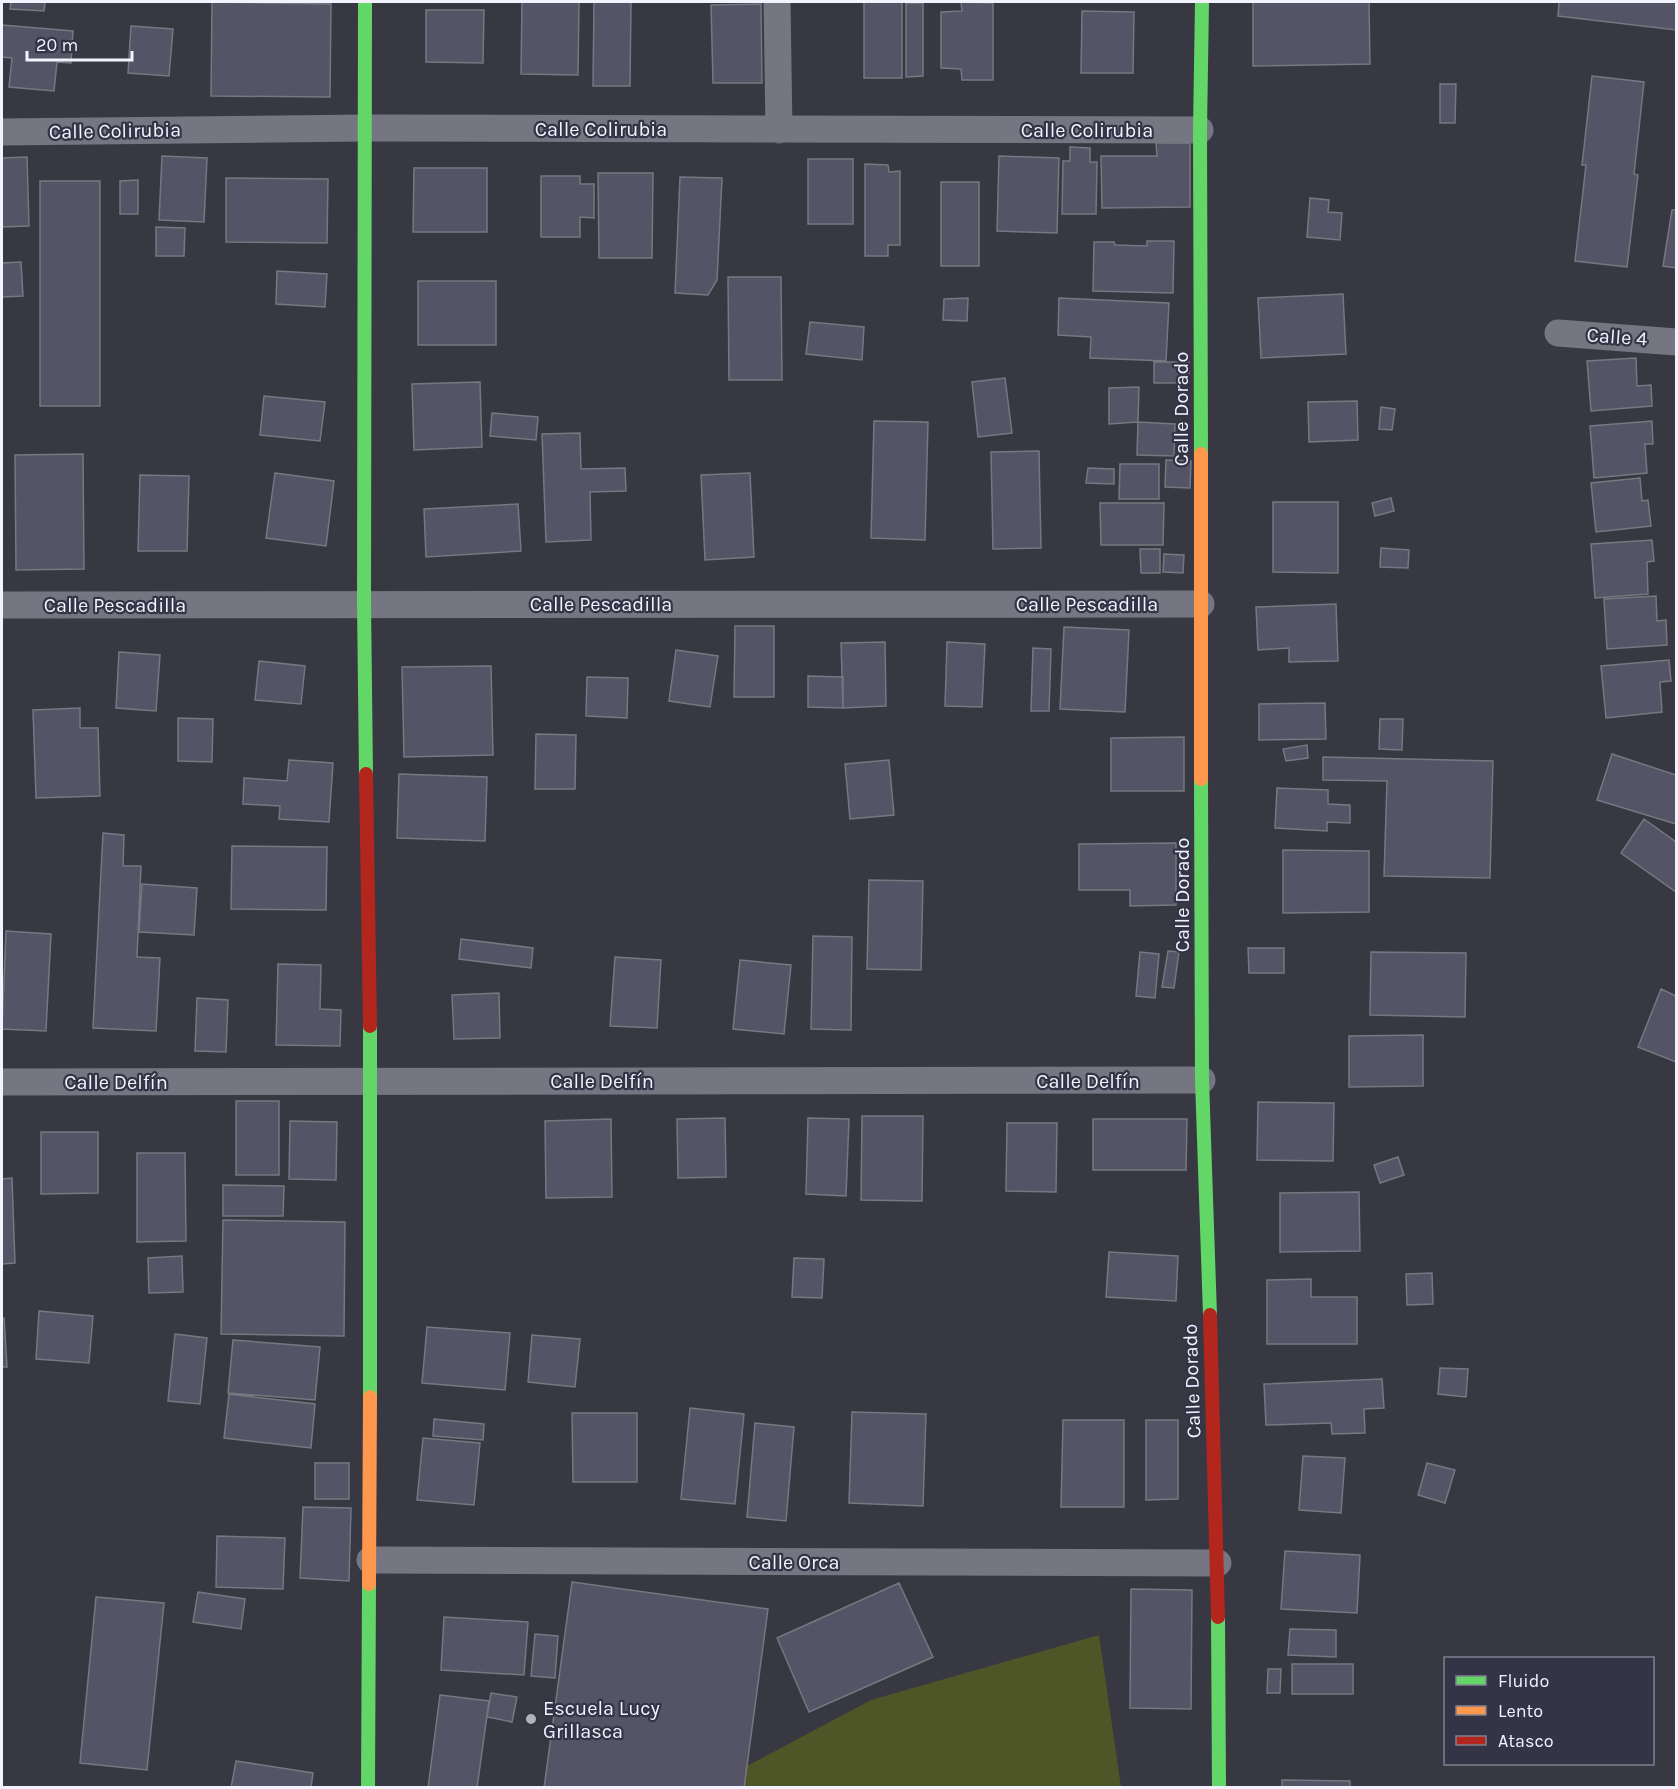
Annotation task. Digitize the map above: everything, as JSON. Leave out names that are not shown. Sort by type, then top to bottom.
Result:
[{"type":"street","points":[[365,2],[364,603],[371,1082],[368,1788]]},
{"type":"street","points":[[777,2],[778,130]]},
{"type":"street","name":"Calle Dorado","points":[[1202,2],[1200,130],[1202,1080],[1218,1563],[1219,1788]]},
{"type":"street","name":"Calle Colirubia","points":[[2,132],[366,128],[1200,130]]},
{"type":"street","name":"Calle 4","points":[[1558,333],[1677,342]]},
{"type":"street","name":"Calle Pescadilla","points":[[2,605],[1201,604]]},
{"type":"street","name":"Calle Delfín","points":[[2,1082],[1202,1080]]},
{"type":"street","name":"Calle Orca","points":[[370,1560],[1218,1563]]},
{"type":"green space","points":[[1099,1635],[1121,1787],[744,1788],[747,1766],[871,1700]]},
{"type":"building","points":[[11,2],[45,2],[44,11],[10,9]]},
{"type":"building","points":[[212,2],[331,4],[330,97],[211,96]]},
{"type":"building","points":[[331,2],[331,4],[267,3]]},
{"type":"building","points":[[522,2],[579,2],[578,75],[521,74]]},
{"type":"building","points":[[594,2],[631,2],[630,86],[593,86]]},
{"type":"building","points":[[864,2],[902,2],[902,78],[864,78]]},
{"type":"building","points":[[961,2],[993,3],[993,80],[962,80],[961,69],[941,68],[941,12],[962,11]]},
{"type":"building","points":[[1253,2],[1369,2],[1370,64],[1253,66]]},
{"type":"building","points":[[1559,2],[1676,2],[1676,30],[1558,16]]},
{"type":"building","points":[[906,3],[923,3],[923,76],[906,77]]},
{"type":"building","points":[[761,4],[762,83],[713,83],[711,5]]},
{"type":"building","points":[[426,10],[484,10],[483,63],[426,62]]},
{"type":"building","points":[[1082,11],[1134,12],[1133,73],[1081,73]]},
{"type":"building","points":[[2,25],[73,31],[71,63],[57,62],[54,91],[9,87],[12,58],[2,57]]},
{"type":"building","points":[[131,26],[173,29],[169,76],[128,73]]},
{"type":"building","points":[[1592,76],[1644,82],[1634,174],[1638,175],[1627,267],[1575,261],[1586,165],[1582,165]]},
{"type":"building","points":[[1440,84],[1456,84],[1455,123],[1440,123]]},
{"type":"building","points":[[1156,143],[1190,143],[1190,207],[1102,208],[1101,156],[1157,156]]},
{"type":"building","points":[[1070,147],[1090,148],[1090,162],[1097,162],[1096,214],[1062,214],[1063,161],[1070,161]]},
{"type":"building","points":[[162,156],[207,158],[204,222],[159,220]]},
{"type":"building","points":[[999,156],[1059,158],[1057,233],[997,231]]},
{"type":"building","points":[[27,157],[29,226],[2,227],[2,158]]},
{"type":"building","points":[[808,159],[853,159],[853,224],[808,224]]},
{"type":"building","points":[[865,164],[888,165],[889,172],[900,171],[900,245],[888,245],[888,256],[865,256]]},
{"type":"building","points":[[414,168],[487,168],[487,232],[413,232]]},
{"type":"building","points":[[598,173],[653,173],[652,258],[599,258]]},
{"type":"building","points":[[541,176],[580,176],[580,184],[594,184],[594,218],[580,217],[580,237],[541,237]]},
{"type":"building","points":[[680,177],[722,178],[717,280],[708,295],[675,293]]},
{"type":"building","points":[[226,178],[328,179],[327,243],[226,242]]},
{"type":"building","points":[[138,180],[138,214],[120,214],[120,181]]},
{"type":"building","points":[[40,181],[100,181],[100,406],[40,406]]},
{"type":"building","points":[[941,182],[979,182],[979,266],[941,266]]},
{"type":"building","points":[[1310,198],[1329,200],[1328,212],[1342,213],[1340,240],[1307,237]]},
{"type":"building","points":[[1672,210],[1676,210],[1676,268],[1663,266]]},
{"type":"building","points":[[156,227],[185,228],[184,256],[156,256]]},
{"type":"building","points":[[1147,241],[1174,241],[1173,293],[1093,291],[1094,242],[1147,246]]},
{"type":"building","points":[[21,262],[23,296],[2,297],[2,263]]},
{"type":"building","points":[[277,271],[327,274],[325,307],[276,304]]},
{"type":"building","points":[[728,277],[781,277],[782,380],[729,380]]},
{"type":"building","points":[[418,281],[496,281],[496,345],[418,345]]},
{"type":"building","points":[[1343,294],[1346,354],[1261,358],[1258,298]]},
{"type":"building","points":[[968,298],[967,321],[943,320],[944,299]]},
{"type":"building","points":[[1059,298],[1169,303],[1166,361],[1090,358],[1091,337],[1058,335]]},
{"type":"building","points":[[810,322],[864,327],[862,360],[806,354]]},
{"type":"building","points":[[1636,358],[1637,386],[1651,385],[1652,406],[1591,411],[1587,361]]},
{"type":"building","points":[[1154,362],[1189,362],[1189,383],[1154,383]]},
{"type":"building","points":[[1005,378],[1012,433],[978,437],[972,382]]},
{"type":"building","points":[[480,382],[482,447],[414,450],[412,384]]},
{"type":"building","points":[[1139,387],[1138,422],[1109,424],[1109,388]]},
{"type":"building","points":[[264,396],[325,402],[320,441],[260,435]]},
{"type":"building","points":[[1357,401],[1358,440],[1309,442],[1308,402]]},
{"type":"building","points":[[1381,407],[1395,409],[1392,430],[1379,429]]},
{"type":"building","points":[[492,413],[538,417],[536,440],[490,436]]},
{"type":"building","points":[[874,421],[928,422],[925,540],[871,538]]},
{"type":"building","points":[[1652,421],[1653,444],[1645,444],[1647,473],[1594,478],[1590,426]]},
{"type":"building","points":[[1138,422],[1175,424],[1174,456],[1137,455]]},
{"type":"building","points":[[580,433],[581,469],[625,468],[626,491],[590,492],[591,540],[546,542],[542,434]]},
{"type":"building","points":[[1039,451],[1041,548],[993,549],[991,452]]},
{"type":"building","points":[[83,454],[84,569],[16,570],[15,455]]},
{"type":"building","points":[[1166,460],[1191,461],[1190,488],[1165,487]]},
{"type":"building","points":[[1120,464],[1159,464],[1159,499],[1119,499]]},
{"type":"building","points":[[1088,468],[1114,469],[1114,484],[1086,483]]},
{"type":"building","points":[[275,473],[334,481],[326,546],[266,538]]},
{"type":"building","points":[[750,473],[754,557],[705,560],[701,475]]},
{"type":"building","points":[[140,475],[189,476],[187,551],[138,551]]},
{"type":"building","points":[[1640,478],[1642,501],[1648,500],[1651,526],[1596,532],[1591,483]]},
{"type":"building","points":[[1391,498],[1394,511],[1375,516],[1372,503]]},
{"type":"building","points":[[1273,502],[1338,502],[1338,573],[1273,572]]},
{"type":"building","points":[[1100,503],[1164,503],[1163,545],[1101,545]]},
{"type":"building","points":[[518,504],[521,551],[426,557],[424,509]]},
{"type":"building","points":[[1652,540],[1654,561],[1647,562],[1648,594],[1595,598],[1591,544]]},
{"type":"building","points":[[1381,548],[1409,550],[1408,568],[1380,567]]},
{"type":"building","points":[[1140,549],[1160,549],[1160,573],[1141,573]]},
{"type":"building","points":[[1164,554],[1184,555],[1183,573],[1163,572]]},
{"type":"building","points":[[1656,596],[1657,621],[1666,620],[1667,645],[1607,649],[1604,599]]},
{"type":"building","points":[[1336,604],[1338,661],[1289,662],[1289,648],[1258,650],[1256,607]]},
{"type":"building","points":[[735,626],[774,626],[774,697],[734,697]]},
{"type":"building","points":[[1064,627],[1129,630],[1125,712],[1060,709]]},
{"type":"building","points":[[885,642],[886,706],[843,708],[841,643]]},
{"type":"building","points":[[947,642],[985,644],[982,707],[945,706]]},
{"type":"building","points":[[1033,648],[1051,649],[1049,711],[1031,711]]},
{"type":"building","points":[[676,650],[718,656],[710,707],[669,701]]},
{"type":"building","points":[[119,652],[160,655],[156,711],[116,708]]},
{"type":"building","points":[[1669,660],[1671,681],[1660,682],[1662,712],[1606,718],[1601,666]]},
{"type":"building","points":[[259,661],[305,666],[301,704],[255,700]]},
{"type":"building","points":[[491,666],[493,755],[404,757],[402,667]]},
{"type":"building","points":[[808,676],[843,677],[843,708],[808,707]]},
{"type":"building","points":[[587,677],[628,678],[627,718],[586,716]]},
{"type":"building","points":[[1325,703],[1326,739],[1259,740],[1259,704]]},
{"type":"building","points":[[80,708],[80,728],[98,728],[100,796],[36,798],[33,710]]},
{"type":"building","points":[[178,718],[213,719],[212,762],[178,761]]},
{"type":"building","points":[[1380,719],[1403,719],[1402,750],[1379,749]]},
{"type":"building","points":[[536,734],[576,735],[575,789],[535,789]]},
{"type":"building","points":[[1184,737],[1184,791],[1111,791],[1111,738]]},
{"type":"building","points":[[1307,745],[1308,758],[1286,761],[1283,749]]},
{"type":"building","points":[[1612,754],[1676,775],[1676,824],[1597,800]]},
{"type":"building","points":[[1323,757],[1493,761],[1490,878],[1384,876],[1387,781],[1323,780]]},
{"type":"building","points":[[289,760],[333,763],[329,822],[279,819],[280,806],[243,804],[244,778],[287,781]]},
{"type":"building","points":[[889,760],[894,815],[850,819],[845,764]]},
{"type":"building","points":[[399,774],[487,777],[485,841],[397,838]]},
{"type":"building","points":[[1277,788],[1328,790],[1328,804],[1350,805],[1350,823],[1327,822],[1327,831],[1275,828]]},
{"type":"building","points":[[1644,819],[1676,842],[1676,892],[1621,853]]},
{"type":"building","points":[[103,833],[124,835],[123,866],[141,866],[137,957],[160,958],[156,1031],[93,1028]]},
{"type":"building","points":[[1176,843],[1176,905],[1130,906],[1130,890],[1079,890],[1079,844]]},
{"type":"building","points":[[232,846],[327,847],[326,910],[231,909]]},
{"type":"building","points":[[1283,850],[1369,851],[1369,912],[1283,913]]},
{"type":"building","points":[[869,880],[923,881],[921,970],[867,969]]},
{"type":"building","points":[[142,884],[197,888],[194,935],[139,932]]},
{"type":"building","points":[[6,931],[51,934],[46,1031],[2,1029]]},
{"type":"building","points":[[813,936],[852,937],[851,1030],[811,1029]]},
{"type":"building","points":[[461,939],[533,948],[531,968],[459,959]]},
{"type":"building","points":[[1248,948],[1284,948],[1284,973],[1249,973]]},
{"type":"building","points":[[1168,951],[1179,952],[1174,988],[1162,987]]},
{"type":"building","points":[[1140,952],[1159,954],[1155,998],[1136,996]]},
{"type":"building","points":[[1371,952],[1466,953],[1465,1017],[1370,1015]]},
{"type":"building","points":[[615,957],[661,960],[657,1028],[610,1026]]},
{"type":"building","points":[[740,960],[791,965],[784,1034],[733,1029]]},
{"type":"building","points":[[278,964],[321,965],[320,1009],[341,1010],[340,1046],[276,1045]]},
{"type":"building","points":[[1661,989],[1676,996],[1676,1062],[1638,1047]]},
{"type":"building","points":[[499,993],[500,1038],[454,1039],[452,995]]},
{"type":"building","points":[[197,998],[228,1000],[226,1052],[195,1051]]},
{"type":"building","points":[[1423,1035],[1423,1086],[1349,1087],[1349,1036]]},
{"type":"building","points":[[236,1101],[279,1101],[279,1175],[236,1175]]},
{"type":"building","points":[[1258,1102],[1334,1103],[1333,1161],[1257,1160]]},
{"type":"building","points":[[862,1116],[923,1116],[922,1201],[861,1200]]},
{"type":"building","points":[[725,1118],[726,1177],[678,1178],[677,1119]]},
{"type":"building","points":[[808,1118],[849,1119],[846,1196],[806,1194]]},
{"type":"building","points":[[611,1119],[612,1197],[546,1198],[545,1121]]},
{"type":"building","points":[[1093,1119],[1187,1119],[1186,1170],[1093,1170]]},
{"type":"building","points":[[290,1121],[337,1122],[336,1180],[289,1179]]},
{"type":"building","points":[[1007,1123],[1057,1123],[1056,1192],[1006,1191]]},
{"type":"building","points":[[41,1132],[98,1132],[98,1193],[41,1194]]},
{"type":"building","points":[[137,1153],[185,1153],[186,1241],[137,1242]]},
{"type":"building","points":[[1398,1157],[1404,1175],[1380,1183],[1374,1165]]},
{"type":"building","points":[[12,1178],[15,1263],[2,1264],[2,1179]]},
{"type":"building","points":[[223,1185],[284,1186],[283,1216],[223,1216]]},
{"type":"building","points":[[1359,1192],[1360,1251],[1280,1252],[1280,1193]]},
{"type":"building","points":[[223,1220],[345,1222],[344,1336],[221,1334]]},
{"type":"building","points":[[1109,1252],[1178,1256],[1176,1301],[1106,1297]]},
{"type":"building","points":[[182,1256],[183,1292],[149,1293],[148,1258]]},
{"type":"building","points":[[794,1258],[824,1259],[822,1298],[792,1297]]},
{"type":"building","points":[[1432,1273],[1433,1304],[1407,1305],[1406,1274]]},
{"type":"building","points":[[1311,1279],[1311,1297],[1357,1297],[1357,1344],[1267,1344],[1267,1280]]},
{"type":"building","points":[[39,1311],[93,1316],[89,1363],[36,1359]]},
{"type":"building","points":[[2,1318],[4,1318],[7,1367],[2,1367]]},
{"type":"building","points":[[427,1327],[510,1333],[505,1390],[422,1383]]},
{"type":"building","points":[[175,1334],[207,1338],[200,1404],[168,1401]]},
{"type":"building","points":[[532,1335],[580,1339],[575,1387],[528,1382]]},
{"type":"building","points":[[233,1340],[320,1347],[315,1400],[228,1393]]},
{"type":"building","points":[[1440,1368],[1468,1369],[1466,1397],[1438,1394]]},
{"type":"building","points":[[1382,1379],[1384,1408],[1364,1409],[1365,1433],[1332,1434],[1331,1423],[1266,1425],[1264,1384]]},
{"type":"building","points":[[229,1394],[315,1404],[311,1448],[224,1438]]},
{"type":"building","points":[[690,1408],[744,1414],[735,1504],[681,1499]]},
{"type":"building","points":[[852,1412],[926,1414],[923,1506],[849,1503]]},
{"type":"building","points":[[572,1413],[637,1413],[637,1482],[573,1482]]},
{"type":"building","points":[[434,1419],[484,1424],[483,1440],[433,1436]]},
{"type":"building","points":[[1063,1420],[1124,1420],[1124,1507],[1061,1507]]},
{"type":"building","points":[[1146,1420],[1178,1420],[1178,1499],[1146,1500]]},
{"type":"building","points":[[755,1423],[794,1427],[786,1521],[747,1517]]},
{"type":"building","points":[[423,1438],[480,1443],[474,1505],[417,1500]]},
{"type":"building","points":[[1303,1456],[1345,1458],[1341,1513],[1299,1510]]},
{"type":"building","points":[[315,1463],[349,1463],[349,1499],[315,1499]]},
{"type":"building","points":[[1427,1463],[1455,1470],[1445,1503],[1418,1495]]},
{"type":"building","points":[[303,1507],[351,1508],[349,1581],[300,1578]]},
{"type":"building","points":[[217,1536],[285,1538],[283,1589],[216,1587]]},
{"type":"building","points":[[1285,1551],[1360,1555],[1357,1613],[1281,1609]]},
{"type":"building","points":[[572,1582],[768,1609],[744,1788],[544,1788]]},
{"type":"building","points":[[899,1583],[933,1657],[809,1712],[777,1638]]},
{"type":"building","points":[[1131,1589],[1192,1590],[1191,1709],[1130,1708]]},
{"type":"building","points":[[198,1592],[245,1599],[241,1629],[193,1622]]},
{"type":"building","points":[[96,1597],[164,1603],[147,1770],[80,1763]]},
{"type":"building","points":[[444,1617],[528,1622],[524,1675],[441,1670]]},
{"type":"building","points":[[1290,1629],[1336,1630],[1336,1657],[1288,1655]]},
{"type":"building","points":[[535,1634],[558,1636],[555,1678],[531,1676]]},
{"type":"building","points":[[1292,1664],[1353,1664],[1353,1694],[1292,1694]]},
{"type":"building","points":[[1268,1669],[1281,1669],[1280,1693],[1267,1693]]},
{"type":"building","points":[[491,1693],[517,1697],[512,1722],[487,1717]]},
{"type":"building","points":[[440,1695],[489,1701],[477,1788],[428,1788]]},
{"type":"building","points":[[236,1761],[313,1773],[311,1788],[231,1788]]},
{"type":"building","points":[[1282,1780],[1350,1781],[1350,1788],[1282,1788]]},
{"type":"traffic: fast","points":[[365,2],[366,774]]},
{"type":"traffic: fast","points":[[1201,454],[1202,2]]},
{"type":"traffic: fast","points":[[1201,779],[1202,1080],[1210,1315]]},
{"type":"traffic: fast","points":[[370,1026],[370,1397]]},
{"type":"traffic: fast","points":[[368,1788],[369,1584]]},
{"type":"traffic: fast","points":[[1218,1617],[1219,1788]]},
{"type":"traffic: slow","points":[[1201,454],[1201,779]]},
{"type":"traffic: slow","points":[[369,1584],[370,1397]]},
{"type":"traffic: jam","points":[[366,774],[370,1026]]},
{"type":"traffic: jam","points":[[1210,1315],[1218,1617]]},
{"type":"place","name":"Escuela Lucy Grillasca","points":[[531,1719]]}]
